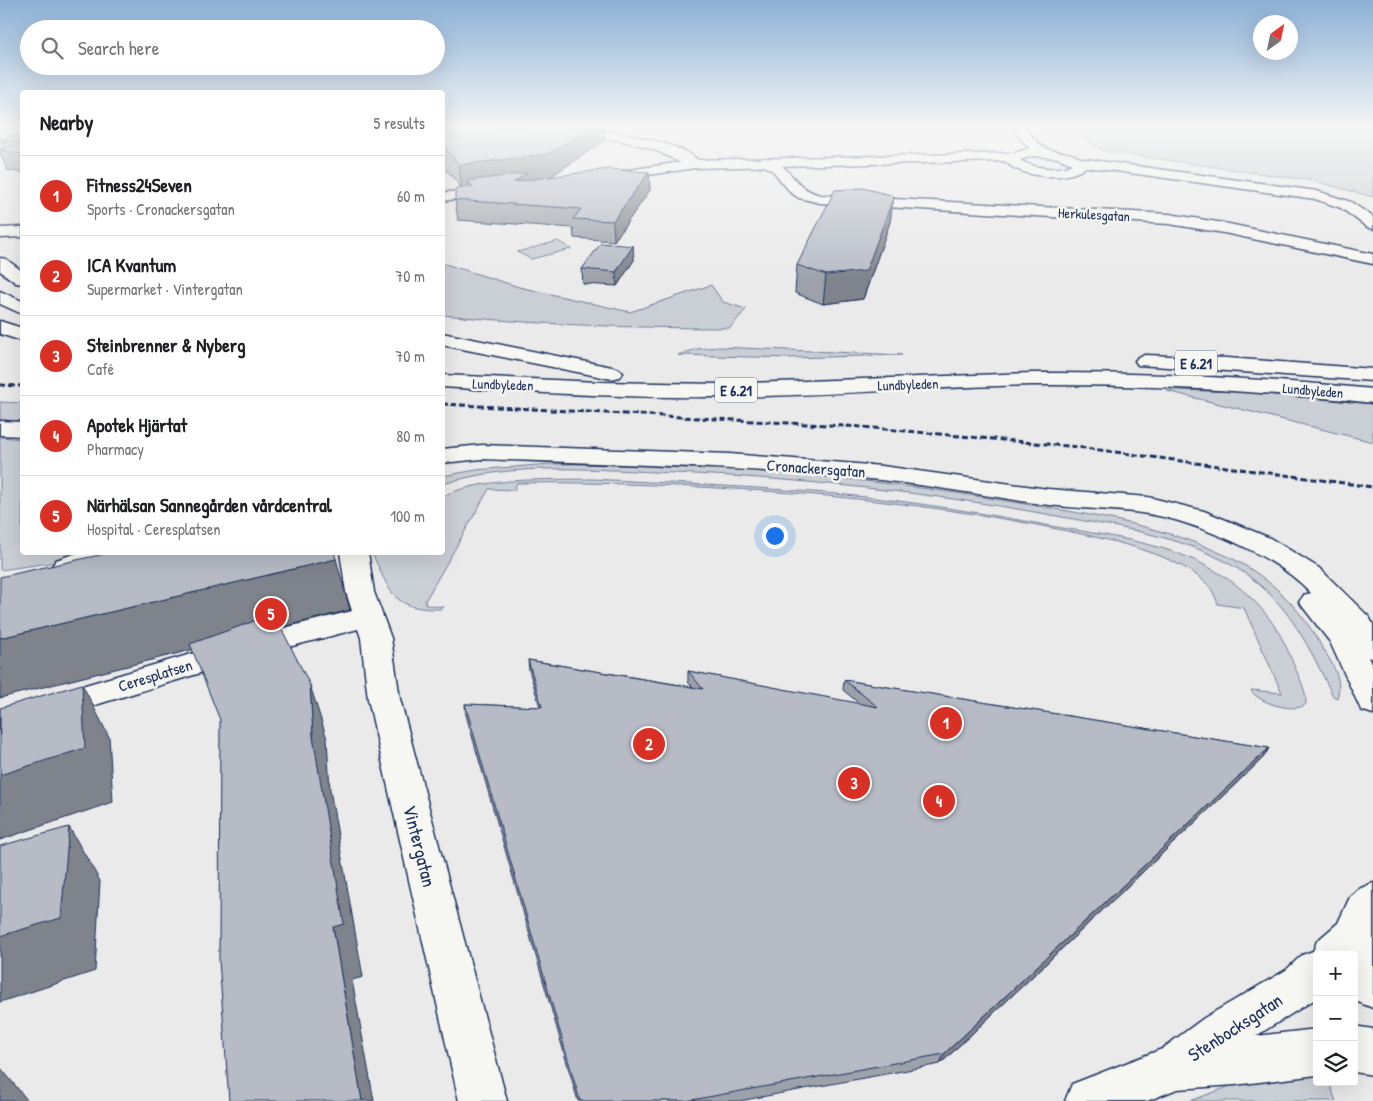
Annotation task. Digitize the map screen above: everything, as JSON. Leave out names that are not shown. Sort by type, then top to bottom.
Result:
[{"type":"main road","points":[[591,179],[602,177]]},
{"type":"main road","name":"Herkulesgatan","points":[[786,177],[796,190],[804,195],[820,199],[1170,219],[1224,228],[1373,259]]},
{"type":"main road","points":[[1191,177],[1302,191],[1346,204],[1368,203]]},
{"type":"main road","points":[[445,197],[507,189]]},
{"type":"main road","points":[[1346,204],[1373,224]]},
{"type":"main road","points":[[0,233],[20,232]]},
{"type":"main road","points":[[0,263],[20,278]]},
{"type":"main road","points":[[0,297],[20,307]]},
{"type":"main road","points":[[0,327],[20,334]]},
{"type":"main road","points":[[445,340],[612,373]]},
{"type":"main road","points":[[0,343],[20,345]]},
{"type":"main road","name":"Lundbyleden","points":[[445,366],[612,373],[756,374],[1019,363],[1117,361],[1227,364],[1373,375]]},
{"type":"main road","name":"Lundbyleden","points":[[445,381],[602,388],[757,390],[1030,379],[1091,379],[1243,384],[1373,396]]},
{"type":"main road","points":[[0,428],[20,429]]},
{"type":"main road","name":"Cronackersgatan","points":[[445,456],[482,452],[730,462],[882,473],[1048,497],[1148,505],[1195,517],[1260,544],[1308,574],[1358,624],[1373,648]]},
{"type":"main road","name":"Cronackersgatan","points":[[445,468],[532,454]]},
{"type":"main road","name":"Cronackersgatan","points":[[1099,501],[1220,539],[1250,551],[1297,582],[1344,638],[1373,702]]},
{"type":"main road","name":"Vintergatan","points":[[355,555],[364,604],[376,638],[384,699],[484,1101]]},
{"type":"main road","points":[[42,577],[71,578],[123,556]]},
{"type":"main road","points":[[332,571],[364,604]]},
{"type":"main road","name":"Ceresplatsen","points":[[0,722],[266,642],[364,604]]},
{"type":"main road","points":[[1354,929],[1361,962],[1373,988]]},
{"type":"main road","name":"Stenbocksgatan","points":[[1089,1101],[1177,1066],[1220,1034],[1301,984],[1313,973]]},
{"type":"main road","points":[[1358,1050],[1373,1052]]},
{"type":"main road","name":"Stenbocksgatan","points":[[1177,1066],[1235,1062],[1313,1052]]},
{"type":"shaded area","points":[[1289,177],[1373,177],[1373,197],[1314,181]]},
{"type":"shaded area","points":[[558,241],[571,249],[531,259],[517,252]]},
{"type":"shaded area","points":[[445,264],[519,287],[630,312],[711,285],[723,302],[746,309],[730,328],[586,325],[445,315]]},
{"type":"shaded area","points":[[719,347],[902,355],[788,358],[678,355],[697,349]]},
{"type":"shaded area","points":[[1167,391],[1245,392],[1373,404],[1373,442]]},
{"type":"shaded area","points":[[0,402],[20,403],[20,421],[0,420]]},
{"type":"shaded area","points":[[0,437],[20,439],[20,555],[83,555],[49,563],[0,570]]},
{"type":"shaded area","points":[[551,464],[610,464],[786,473],[903,486],[1047,507],[1157,530],[1210,548],[1235,560],[1260,576],[1283,595],[1311,629],[1331,662],[1339,682],[1337,698],[1333,696],[1297,628],[1274,598],[1243,572],[1223,560],[1179,542],[1109,525],[1014,508],[869,488],[772,479],[618,470],[558,469],[499,472],[445,483],[445,476],[476,470]]},
{"type":"shaded area","points":[[591,479],[702,485],[785,490],[902,501],[1112,536],[1153,546],[1192,559],[1210,568],[1236,585],[1259,606],[1285,644],[1303,687],[1306,704],[1294,708],[1277,706],[1255,695],[1251,690],[1282,693],[1244,608],[1218,604],[1210,587],[1205,582],[1191,571],[1174,562],[1135,547],[1057,529],[968,513],[879,501],[698,487],[517,483],[514,490],[489,489],[425,601],[426,605],[444,607],[441,609],[412,606],[402,602],[395,596],[373,555],[445,555],[445,495],[477,485],[535,480]]},
{"type":"shaded area","points":[[1313,1071],[1313,1086],[1330,1086],[1336,1101],[1190,1101],[1244,1081]]},
{"type":"building","points":[[495,177],[521,177],[514,182],[547,177],[645,177],[613,221],[573,219],[581,209],[455,200],[455,189],[473,187],[468,181]]},
{"type":"building","points":[[863,188],[894,196],[866,271],[826,275],[797,265],[835,190]]},
{"type":"building","points":[[601,243],[633,246],[616,272],[582,269]]},
{"type":"building","points":[[99,555],[335,555],[336,559],[0,638],[0,577]]},
{"type":"building","points":[[274,614],[310,685],[313,736],[344,924],[333,927],[362,1101],[229,1101],[219,960],[220,720],[190,644]]},
{"type":"building","points":[[528,660],[703,689],[688,671],[878,707],[844,680],[1269,748],[944,1054],[686,1101],[580,1101],[465,704],[542,707]]},
{"type":"building","points":[[82,684],[85,748],[0,775],[0,708]]},
{"type":"building","points":[[69,827],[61,918],[0,936],[0,846]]},
{"type":"railway","points":[[0,385],[20,386]]},
{"type":"railway","points":[[445,404],[863,427],[1078,447],[1373,487]]},
{"type":"place","name":"Närhälsan Sannegården vårdcentral","points":[[271,614]]},
{"type":"place","name":"Fitness24Seven","points":[[946,723]]},
{"type":"place","name":"ICA Kvantum","points":[[649,744]]},
{"type":"place","name":"Steinbrenner & Nyberg","points":[[854,783]]},
{"type":"place","name":"Apotek Hjärtat","points":[[939,801]]}]
